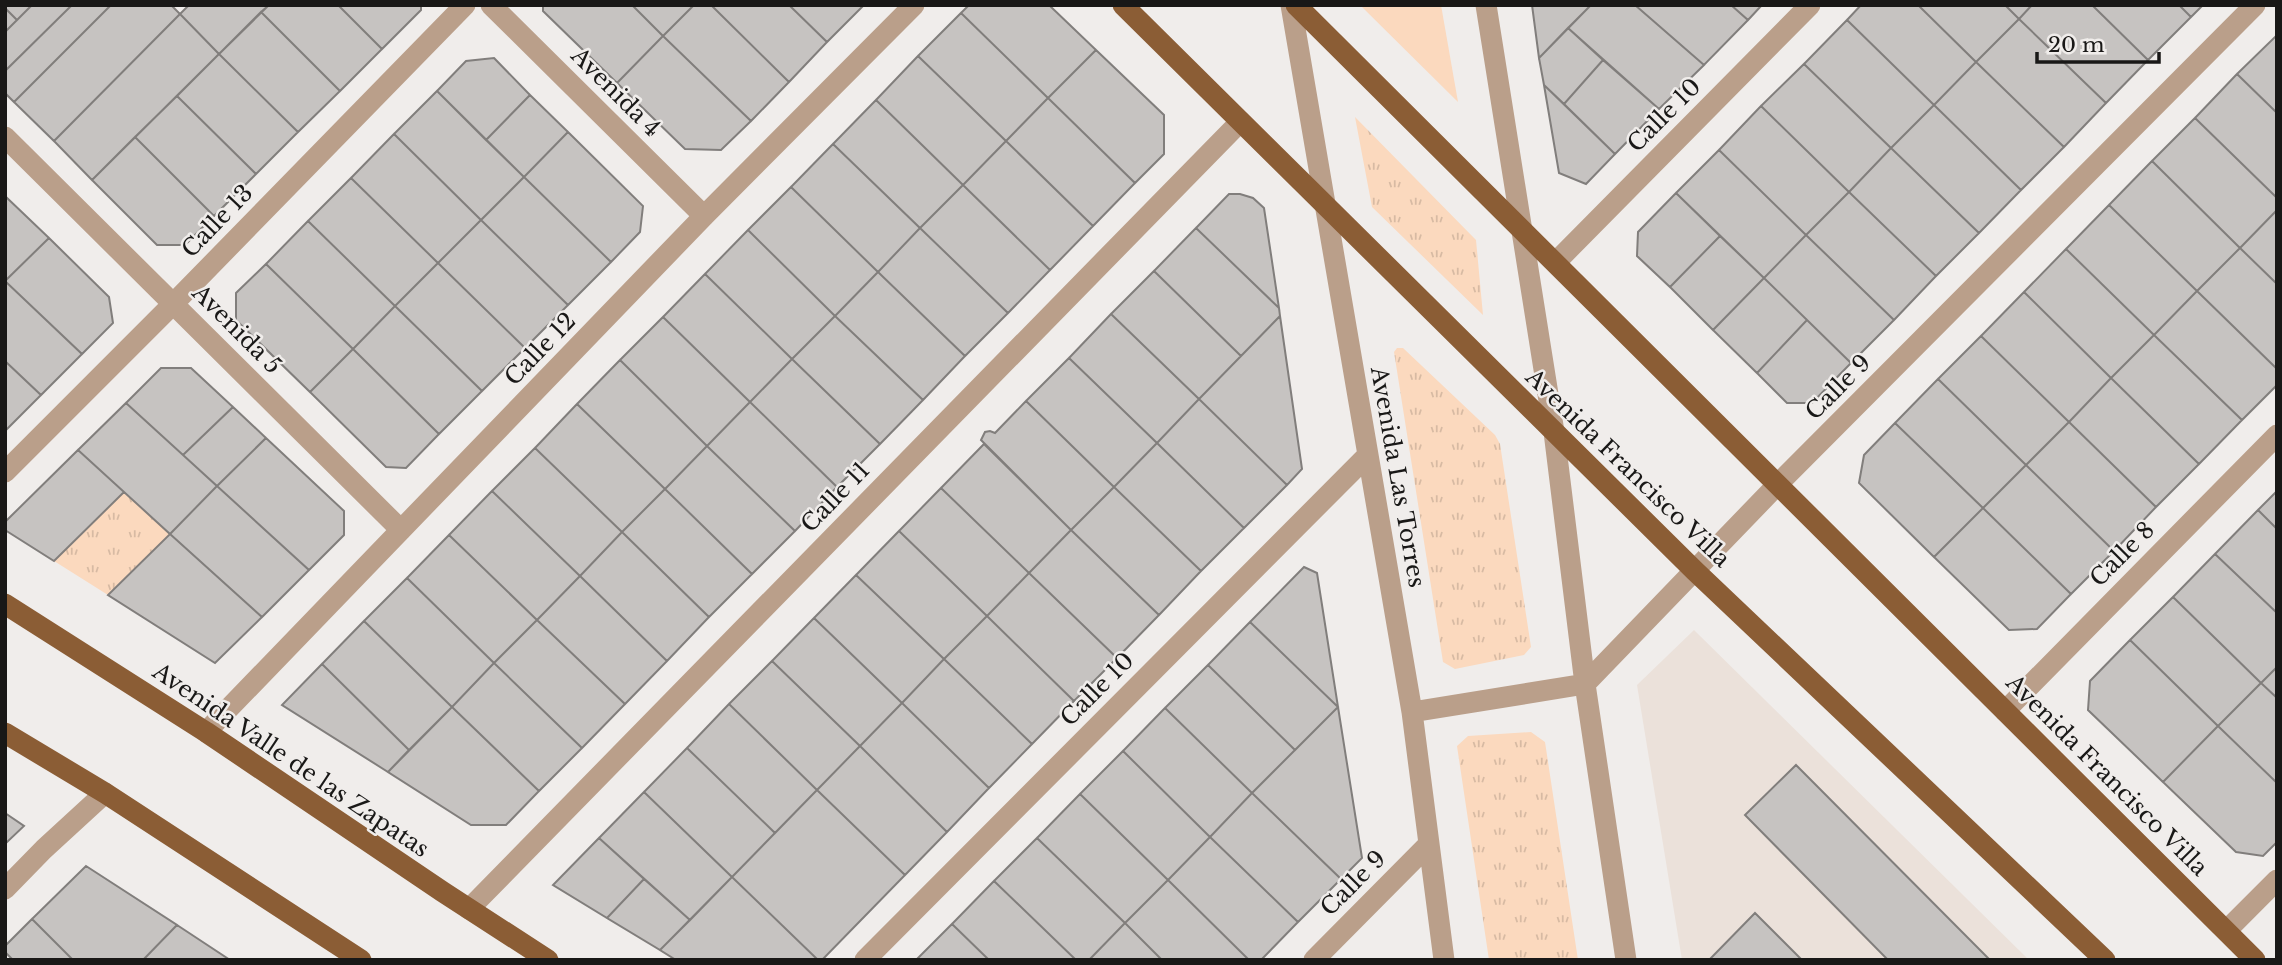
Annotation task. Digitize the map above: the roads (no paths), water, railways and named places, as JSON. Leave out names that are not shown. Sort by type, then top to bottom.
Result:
[{"type":"main road","name":"Avenida Francisco Villa","points":[[1123,5],[1695,571],[2105,960]]},
{"type":"main road","name":"Avenida Francisco Villa","points":[[1296,5],[2255,960]]},
{"type":"main road","name":"Avenida Valle de las Zapatas","points":[[5,604],[206,732],[548,960]]},
{"type":"main road","points":[[5,733],[105,793],[348,957]]},
{"type":"street","name":"Calle 13","points":[[5,472],[465,5]]},
{"type":"street","name":"Avenida 4","points":[[491,5],[704,216]]},
{"type":"street","name":"Calle 12","points":[[206,732],[704,216],[914,5]]},
{"type":"street","name":"Avenida Las Torres","points":[[1290,5],[1412,712],[1444,960]]},
{"type":"street","points":[[1486,5],[1554,432],[1585,684],[1626,960]]},
{"type":"street","name":"Calle 10","points":[[1556,262],[1810,5]]},
{"type":"street","name":"Calle 9","points":[[1585,684],[1778,484],[2255,5]]},
{"type":"street","name":"Calle 11","points":[[469,909],[1240,122]]},
{"type":"street","name":"Avenida 5","points":[[5,137],[401,530]]},
{"type":"street","name":"Calle 8","points":[[2005,711],[2277,435]]},
{"type":"street","name":"Calle 10","points":[[865,960],[1367,456]]},
{"type":"street","points":[[1412,712],[1585,684]]},
{"type":"street","points":[[5,889],[105,793]]},
{"type":"street","name":"Calle 9","points":[[1314,960],[1429,844]]},
{"type":"street","points":[[2227,930],[2277,880]]}]
